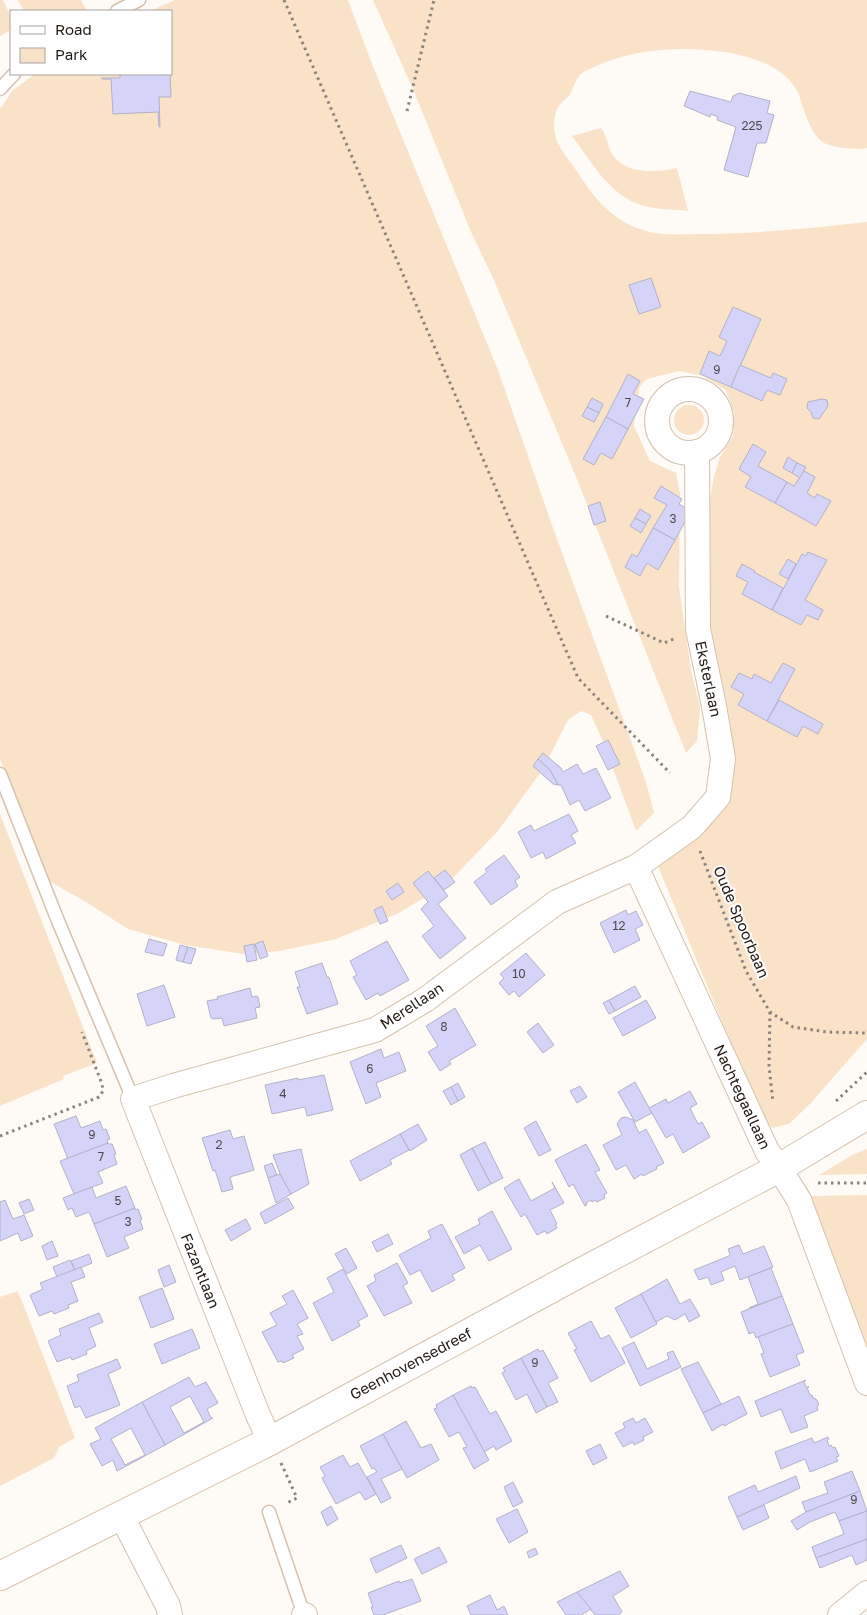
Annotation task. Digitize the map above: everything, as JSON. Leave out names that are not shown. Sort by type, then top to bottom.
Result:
[{"type":"street","name":"Eksterlaan","points":[[636,867],[692,827],[718,797],[723,759],[698,629],[697,452]]},
{"type":"street","name":"Merellaan","points":[[133,1099],[173,1086],[375,1030],[425,1000],[557,902],[636,867]]},
{"type":"street","name":"Nachtegaallaan","points":[[636,867],[767,1151],[799,1200],[867,1383]]},
{"type":"street","name":"Fazantlaan","points":[[133,1099],[258,1415],[274,1450]]},
{"type":"street","name":"Geenhovensedreef","points":[[0,1576],[121,1515],[274,1450],[576,1275],[784,1176],[817,1144],[867,1115]]},
{"type":"street","name":"Geenhovensedreef","points":[[817,1144],[867,1134]]},
{"type":"street","points":[[121,1515],[168,1606],[170,1615]]},
{"type":"street","points":[[840,1615],[867,1593]]},
{"type":"lane","points":[[118,10],[139,0]]},
{"type":"lane","points":[[0,88],[13,75]]},
{"type":"lane","points":[[0,774],[58,921],[133,1099]]},
{"type":"lane","points":[[269,1512],[305,1615]]},
{"type":"path","points":[[284,0],[578,678],[670,773]]},
{"type":"path","points":[[407,111],[434,0]]},
{"type":"path","points":[[606,616],[664,643],[698,629]]},
{"type":"path","name":"Oude Spoorbaan","points":[[692,827],[746,971],[770,1012],[793,1027],[827,1032],[867,1033]]},
{"type":"path","points":[[761,1138],[774,1105],[769,1066],[770,1012]]},
{"type":"path","points":[[0,1136],[99,1097],[103,1091],[102,1084],[82,1031]]},
{"type":"path","points":[[784,1176],[867,1183]]},
{"type":"path","points":[[269,1512],[297,1498],[274,1450]]},
{"type":"green space","points":[[0,0],[3,0],[10,15],[10,31],[0,36]]},
{"type":"green space","points":[[18,0],[81,0],[86,10],[23,10]]},
{"type":"green space","points":[[175,0],[348,0],[372,64],[498,370],[553,528],[646,782],[654,813],[636,831],[603,741],[591,715],[581,711],[568,720],[543,769],[498,831],[447,884],[397,914],[336,939],[280,951],[244,954],[185,945],[128,929],[49,881],[0,759],[0,109],[13,90],[34,75],[172,75],[172,10],[152,10]]},
{"type":"green space","points":[[373,0],[867,0],[867,148],[840,147],[824,143],[814,132],[797,91],[787,78],[761,62],[730,53],[715,51],[661,50],[637,53],[603,63],[585,71],[579,76],[569,96],[558,107],[554,119],[555,133],[559,146],[588,188],[617,217],[646,231],[659,234],[741,233],[867,222],[867,1039],[811,1103],[789,1124],[772,1128],[760,1114],[653,854],[712,816],[714,665],[706,583],[706,519],[720,457],[733,436],[734,413],[726,390],[703,376],[679,371],[647,379],[640,386],[636,405],[634,426],[650,461],[676,473],[680,493],[679,587],[691,670],[700,707],[697,741],[686,753],[579,484],[493,278],[471,232],[413,89]]},
{"type":"green space","points":[[601,128],[610,150],[622,164],[630,168],[649,171],[677,168],[688,211],[646,207],[619,194],[602,176],[572,136]]},
{"type":"green space","points":[[689,405],[700,409],[704,420],[700,431],[689,435],[678,431],[674,420],[678,409]]},
{"type":"green space","points":[[0,814],[97,1063],[63,1076],[64,1079],[0,1106]]},
{"type":"green space","points":[[867,1149],[867,1174],[819,1175],[854,1154]]},
{"type":"green space","points":[[867,1195],[867,1347],[809,1196]]},
{"type":"green space","points":[[18,1291],[75,1438],[59,1447],[54,1458],[0,1486],[0,1297]]},
{"type":"building","points":[[120,75],[170,75],[171,97],[159,97],[160,127],[158,112],[113,114],[111,79],[102,78],[120,78]]},
{"type":"building","points":[[690,91],[731,102],[733,96],[739,93],[770,101],[767,113],[774,115],[766,143],[757,143],[748,177],[724,170],[736,127],[717,120],[718,117],[711,114],[710,117],[684,106]]},
{"type":"building","points":[[651,278],[661,307],[639,314],[629,285]]},
{"type":"building","points":[[733,307],[761,319],[731,387],[700,374],[709,351],[720,356],[727,341],[719,337]]},
{"type":"building","points":[[740,365],[771,378],[773,373],[787,379],[780,395],[767,390],[762,401],[731,387]]},
{"type":"building","points":[[628,374],[640,381],[633,394],[644,399],[628,429],[606,417]]},
{"type":"building","points":[[592,398],[603,404],[599,413],[587,407]]},
{"type":"building","points":[[822,399],[827,400],[828,406],[819,419],[813,418],[807,408],[808,402]]},
{"type":"building","points":[[587,407],[599,413],[594,422],[582,416]]},
{"type":"building","points":[[606,417],[628,429],[612,459],[601,453],[594,465],[583,459]]},
{"type":"building","points":[[753,444],[766,452],[758,466],[787,482],[775,503],[745,487],[751,477],[739,469]]},
{"type":"building","points":[[788,457],[797,463],[792,473],[783,468]]},
{"type":"building","points":[[797,463],[806,467],[800,478],[792,473]]},
{"type":"building","points":[[804,471],[815,477],[807,493],[815,498],[817,494],[831,501],[816,526],[775,503],[787,482],[794,486]]},
{"type":"building","points":[[661,486],[682,499],[679,504],[691,511],[675,540],[653,528],[667,505],[654,498]]},
{"type":"building","points":[[600,502],[606,521],[594,525],[588,506]]},
{"type":"building","points":[[640,509],[651,516],[646,524],[635,518]]},
{"type":"building","points":[[635,518],[646,524],[641,533],[630,526]]},
{"type":"building","points":[[653,528],[675,540],[658,570],[647,563],[640,576],[625,567],[632,554],[637,557]]},
{"type":"building","points":[[808,552],[827,560],[805,600],[823,610],[818,620],[807,615],[801,625],[772,610],[802,554],[806,556]]},
{"type":"building","points":[[788,559],[796,564],[788,579],[779,574]]},
{"type":"building","points":[[742,564],[783,588],[772,610],[742,594],[748,582],[736,576]]},
{"type":"building","points":[[783,663],[795,669],[767,721],[738,705],[744,694],[731,687],[739,673],[752,679],[754,674],[771,683]]},
{"type":"building","points":[[779,700],[823,724],[818,734],[803,726],[797,737],[767,721]]},
{"type":"building","points":[[608,740],[620,764],[608,770],[596,746]]},
{"type":"building","points":[[543,753],[561,768],[563,772],[577,764],[583,774],[596,768],[611,798],[585,811],[579,800],[570,805],[561,785],[558,785],[550,770],[538,759]]},
{"type":"building","points":[[538,759],[550,770],[558,785],[553,784],[533,766]]},
{"type":"building","points":[[569,814],[578,831],[571,835],[576,843],[546,859],[543,852],[531,858],[518,832],[531,825],[534,831]]},
{"type":"building","points":[[504,855],[520,877],[515,881],[518,886],[491,905],[474,882],[487,872],[485,869]]},
{"type":"building","points":[[445,870],[455,882],[444,890],[434,878]]},
{"type":"building","points":[[428,871],[448,896],[438,904],[466,938],[440,959],[422,936],[434,926],[421,909],[428,902],[413,883]]},
{"type":"building","points":[[398,883],[404,892],[392,900],[386,891]]},
{"type":"building","points":[[382,906],[388,921],[380,924],[374,910]]},
{"type":"building","points":[[626,910],[628,915],[636,911],[643,925],[635,929],[640,940],[614,953],[600,923]]},
{"type":"building","points":[[149,939],[167,944],[163,956],[145,952]]},
{"type":"building","points":[[263,941],[268,956],[260,959],[255,944]]},
{"type":"building","points":[[387,941],[409,980],[380,996],[378,993],[366,1000],[353,977],[357,975],[350,961]]},
{"type":"building","points":[[254,944],[257,960],[247,962],[244,946]]},
{"type":"building","points":[[180,945],[188,947],[183,962],[176,960]]},
{"type":"building","points":[[188,947],[196,949],[191,964],[183,962]]},
{"type":"building","points":[[526,953],[545,975],[519,997],[514,991],[509,995],[499,983],[504,978],[500,974]]},
{"type":"building","points":[[322,963],[338,1004],[307,1014],[297,987],[300,987],[295,972]]},
{"type":"building","points":[[164,985],[175,1017],[147,1026],[137,994]]},
{"type":"building","points":[[635,986],[641,997],[615,1011],[609,1000]]},
{"type":"building","points":[[250,988],[252,997],[258,997],[260,1007],[255,1008],[257,1018],[224,1026],[222,1018],[211,1018],[207,1001]]},
{"type":"building","points":[[609,1000],[615,1011],[609,1014],[603,1003]]},
{"type":"building","points":[[646,1000],[656,1018],[623,1036],[613,1018]]},
{"type":"building","points":[[455,1008],[476,1045],[449,1061],[451,1064],[440,1071],[428,1052],[438,1046],[426,1026]]},
{"type":"building","points":[[538,1023],[554,1045],[543,1053],[527,1032]]},
{"type":"building","points":[[381,1049],[384,1058],[399,1052],[406,1071],[376,1083],[381,1097],[366,1104],[350,1062]]},
{"type":"building","points":[[324,1075],[333,1110],[307,1116],[305,1107],[272,1114],[265,1085]]},
{"type":"building","points":[[635,1082],[652,1113],[635,1122],[618,1092]]},
{"type":"building","points":[[458,1083],[465,1097],[458,1101],[451,1087]]},
{"type":"building","points":[[580,1086],[587,1097],[577,1103],[570,1091]]},
{"type":"building","points":[[451,1087],[458,1101],[451,1105],[443,1091]]},
{"type":"building","points":[[690,1091],[697,1104],[690,1108],[698,1124],[702,1122],[710,1137],[683,1153],[673,1134],[666,1138],[649,1108],[666,1099],[668,1103]]},
{"type":"building","points":[[76,1116],[81,1128],[100,1121],[103,1130],[106,1129],[110,1139],[107,1140],[108,1143],[68,1159],[54,1124]]},
{"type":"building","points":[[626,1117],[633,1120],[639,1133],[646,1129],[664,1163],[656,1167],[657,1169],[634,1179],[626,1165],[616,1170],[603,1145],[622,1135],[617,1124],[621,1118]]},
{"type":"building","points":[[536,1121],[551,1150],[539,1156],[524,1128]]},
{"type":"building","points":[[418,1124],[427,1140],[410,1151],[400,1134]]},
{"type":"building","points":[[230,1130],[233,1139],[244,1136],[254,1170],[230,1177],[233,1189],[222,1192],[202,1138]]},
{"type":"building","points":[[400,1134],[409,1150],[390,1160],[392,1164],[360,1181],[350,1161]]},
{"type":"building","points":[[485,1142],[503,1178],[491,1184],[472,1148]]},
{"type":"building","points":[[108,1143],[112,1144],[117,1164],[98,1172],[103,1183],[74,1194],[60,1161]]},
{"type":"building","points":[[586,1144],[600,1170],[595,1172],[607,1193],[604,1195],[605,1198],[597,1202],[595,1200],[592,1202],[591,1200],[585,1206],[573,1184],[569,1187],[555,1160]]},
{"type":"building","points":[[472,1148],[491,1184],[478,1191],[460,1155]]},
{"type":"building","points":[[301,1149],[309,1184],[291,1194],[282,1179],[273,1155]]},
{"type":"building","points":[[272,1163],[277,1175],[268,1178],[264,1166]]},
{"type":"building","points":[[280,1174],[291,1194],[276,1203],[268,1178]]},
{"type":"building","points":[[519,1179],[531,1201],[555,1188],[552,1182],[564,1203],[550,1210],[557,1228],[547,1234],[545,1231],[537,1235],[525,1214],[521,1217],[504,1188]]},
{"type":"building","points":[[126,1186],[135,1208],[94,1224],[89,1212],[76,1217],[72,1208],[68,1210],[63,1198],[92,1187],[96,1198]]},
{"type":"building","points":[[288,1198],[294,1208],[265,1224],[260,1213]]},
{"type":"building","points":[[29,1199],[34,1210],[24,1214],[19,1203]]},
{"type":"building","points":[[5,1200],[13,1219],[24,1215],[33,1236],[21,1241],[18,1233],[0,1241],[0,1202]]},
{"type":"building","points":[[135,1208],[135,1210],[138,1209],[142,1219],[140,1220],[143,1229],[124,1237],[129,1248],[107,1257],[94,1224]]},
{"type":"building","points":[[492,1211],[512,1249],[489,1261],[480,1245],[464,1254],[455,1237],[480,1224],[478,1219]]},
{"type":"building","points":[[246,1219],[251,1229],[231,1241],[225,1230]]},
{"type":"building","points":[[442,1224],[465,1268],[452,1275],[455,1280],[432,1292],[420,1270],[410,1275],[399,1255],[431,1238],[428,1231]]},
{"type":"building","points":[[388,1234],[393,1244],[377,1252],[372,1242]]},
{"type":"building","points":[[52,1241],[58,1256],[47,1260],[42,1246]]},
{"type":"building","points":[[739,1245],[743,1254],[764,1246],[773,1267],[740,1280],[735,1266],[721,1272],[724,1280],[711,1285],[708,1277],[699,1280],[694,1270],[729,1256],[728,1249]]},
{"type":"building","points":[[346,1248],[357,1268],[347,1274],[335,1254]]},
{"type":"building","points":[[89,1254],[92,1263],[75,1270],[71,1261]]},
{"type":"building","points":[[70,1260],[75,1270],[57,1277],[53,1267]]},
{"type":"building","points":[[397,1263],[408,1283],[403,1286],[412,1303],[384,1316],[367,1286],[376,1281],[374,1275]]},
{"type":"building","points":[[169,1265],[176,1282],[164,1287],[158,1270]]},
{"type":"building","points":[[81,1267],[85,1277],[71,1282],[78,1301],[68,1305],[69,1308],[54,1314],[52,1311],[39,1316],[30,1295],[43,1289],[40,1283]]},
{"type":"building","points":[[771,1268],[782,1296],[749,1308],[758,1304],[748,1277]]},
{"type":"building","points":[[343,1269],[368,1316],[358,1321],[360,1326],[332,1341],[313,1303],[334,1292],[327,1278]]},
{"type":"building","points":[[667,1279],[680,1304],[690,1299],[700,1316],[689,1322],[685,1314],[675,1320],[667,1316],[656,1322],[641,1294]]},
{"type":"building","points":[[162,1288],[174,1319],[151,1328],[139,1297]]},
{"type":"building","points":[[293,1290],[308,1318],[297,1324],[303,1334],[297,1336],[304,1349],[292,1355],[294,1358],[283,1363],[282,1361],[278,1362],[262,1332],[277,1325],[270,1313],[287,1304],[282,1296]]},
{"type":"building","points":[[641,1294],[657,1324],[631,1338],[615,1308]]},
{"type":"building","points":[[782,1296],[793,1324],[756,1338],[754,1332],[749,1334],[741,1312]]},
{"type":"building","points":[[99,1313],[103,1322],[89,1328],[96,1346],[86,1351],[87,1354],[72,1360],[71,1357],[57,1362],[48,1341],[61,1335],[59,1329]]},
{"type":"building","points":[[591,1321],[601,1339],[609,1335],[625,1363],[591,1382],[574,1350],[577,1349],[568,1333]]},
{"type":"building","points":[[793,1324],[804,1352],[796,1355],[800,1365],[770,1377],[761,1354],[764,1353],[758,1337]]},
{"type":"building","points":[[192,1329],[200,1348],[162,1364],[154,1344]]},
{"type":"building","points":[[634,1342],[647,1369],[669,1359],[667,1353],[673,1351],[681,1367],[640,1386],[622,1348]]},
{"type":"building","points":[[538,1349],[540,1352],[543,1350],[558,1378],[548,1383],[558,1402],[547,1407],[521,1358]]},
{"type":"building","points":[[521,1358],[547,1407],[536,1413],[527,1394],[516,1400],[502,1373],[505,1371],[503,1368]]},
{"type":"building","points":[[117,1359],[121,1368],[108,1374],[120,1405],[86,1418],[80,1406],[75,1408],[67,1386],[79,1381],[77,1375]]},
{"type":"building","points":[[698,1362],[721,1404],[703,1413],[681,1369]]},
{"type":"building","points":[[189,1377],[195,1387],[206,1382],[218,1403],[207,1409],[211,1418],[213,1418],[165,1445],[142,1402]],"holes":[[[190,1396],[204,1422],[184,1433],[170,1407]]]},
{"type":"building","points":[[806,1380],[804,1382],[806,1387],[809,1387],[807,1388],[810,1395],[819,1404],[818,1410],[804,1416],[808,1427],[791,1433],[781,1409],[761,1417],[755,1401]]},
{"type":"building","points":[[471,1386],[472,1388],[475,1387],[490,1414],[496,1411],[512,1441],[496,1450],[494,1446],[484,1452],[453,1395]]},
{"type":"building","points":[[453,1395],[489,1460],[474,1469],[463,1448],[467,1447],[459,1432],[449,1437],[434,1409],[437,1408],[436,1405]]},
{"type":"building","points":[[739,1396],[747,1414],[712,1431],[703,1413]]},
{"type":"building","points":[[142,1402],[165,1445],[117,1471],[113,1460],[102,1466],[90,1444],[101,1439],[95,1428]],"holes":[[[131,1428],[145,1455],[125,1465],[111,1439]]]},
{"type":"building","points":[[633,1418],[636,1423],[645,1418],[653,1432],[643,1437],[644,1440],[634,1445],[633,1442],[623,1447],[615,1433],[625,1428],[623,1423]]},
{"type":"building","points":[[406,1421],[421,1448],[431,1444],[439,1460],[407,1478],[383,1434]]},
{"type":"building","points":[[383,1434],[402,1469],[381,1479],[391,1498],[381,1503],[367,1477],[377,1472],[374,1468],[372,1469],[360,1446]]},
{"type":"building","points":[[828,1437],[829,1446],[835,1447],[839,1456],[836,1457],[838,1461],[810,1472],[805,1459],[781,1469],[775,1452],[812,1438],[814,1443]]},
{"type":"building","points":[[600,1444],[607,1458],[593,1465],[586,1451]]},
{"type":"building","points":[[343,1455],[350,1467],[358,1463],[376,1494],[365,1500],[360,1492],[336,1504],[322,1478],[325,1476],[320,1467]]},
{"type":"building","points":[[852,1471],[860,1491],[806,1512],[802,1502],[828,1493],[824,1482]]},
{"type":"building","points":[[796,1476],[800,1488],[737,1517],[728,1497],[755,1485],[758,1492]]},
{"type":"building","points":[[513,1482],[523,1502],[513,1507],[504,1487]]},
{"type":"building","points":[[860,1491],[867,1511],[839,1521],[835,1512],[810,1522],[797,1530],[791,1521],[806,1512]]},
{"type":"building","points":[[764,1505],[769,1518],[743,1530],[737,1517]]},
{"type":"building","points":[[331,1506],[338,1519],[327,1526],[321,1512]]},
{"type":"building","points":[[517,1509],[528,1532],[509,1543],[496,1519]]},
{"type":"building","points":[[867,1511],[867,1539],[816,1558],[812,1547],[844,1534],[839,1521]]},
{"type":"building","points":[[867,1539],[867,1560],[856,1565],[852,1555],[820,1568],[816,1558]]},
{"type":"building","points":[[401,1545],[407,1558],[376,1573],[370,1559]]},
{"type":"building","points":[[439,1547],[447,1562],[422,1574],[414,1559]]},
{"type":"building","points":[[535,1548],[538,1554],[529,1558],[527,1552]]},
{"type":"building","points":[[620,1571],[629,1586],[613,1596],[622,1612],[618,1615],[595,1615],[577,1592]]},
{"type":"building","points":[[412,1579],[421,1601],[383,1615],[374,1615],[368,1593],[399,1581],[400,1583]]},
{"type":"building","points":[[577,1592],[591,1609],[581,1615],[566,1615],[557,1602]]},
{"type":"building","points":[[490,1595],[497,1610],[504,1606],[508,1615],[471,1615],[467,1606]]}]
